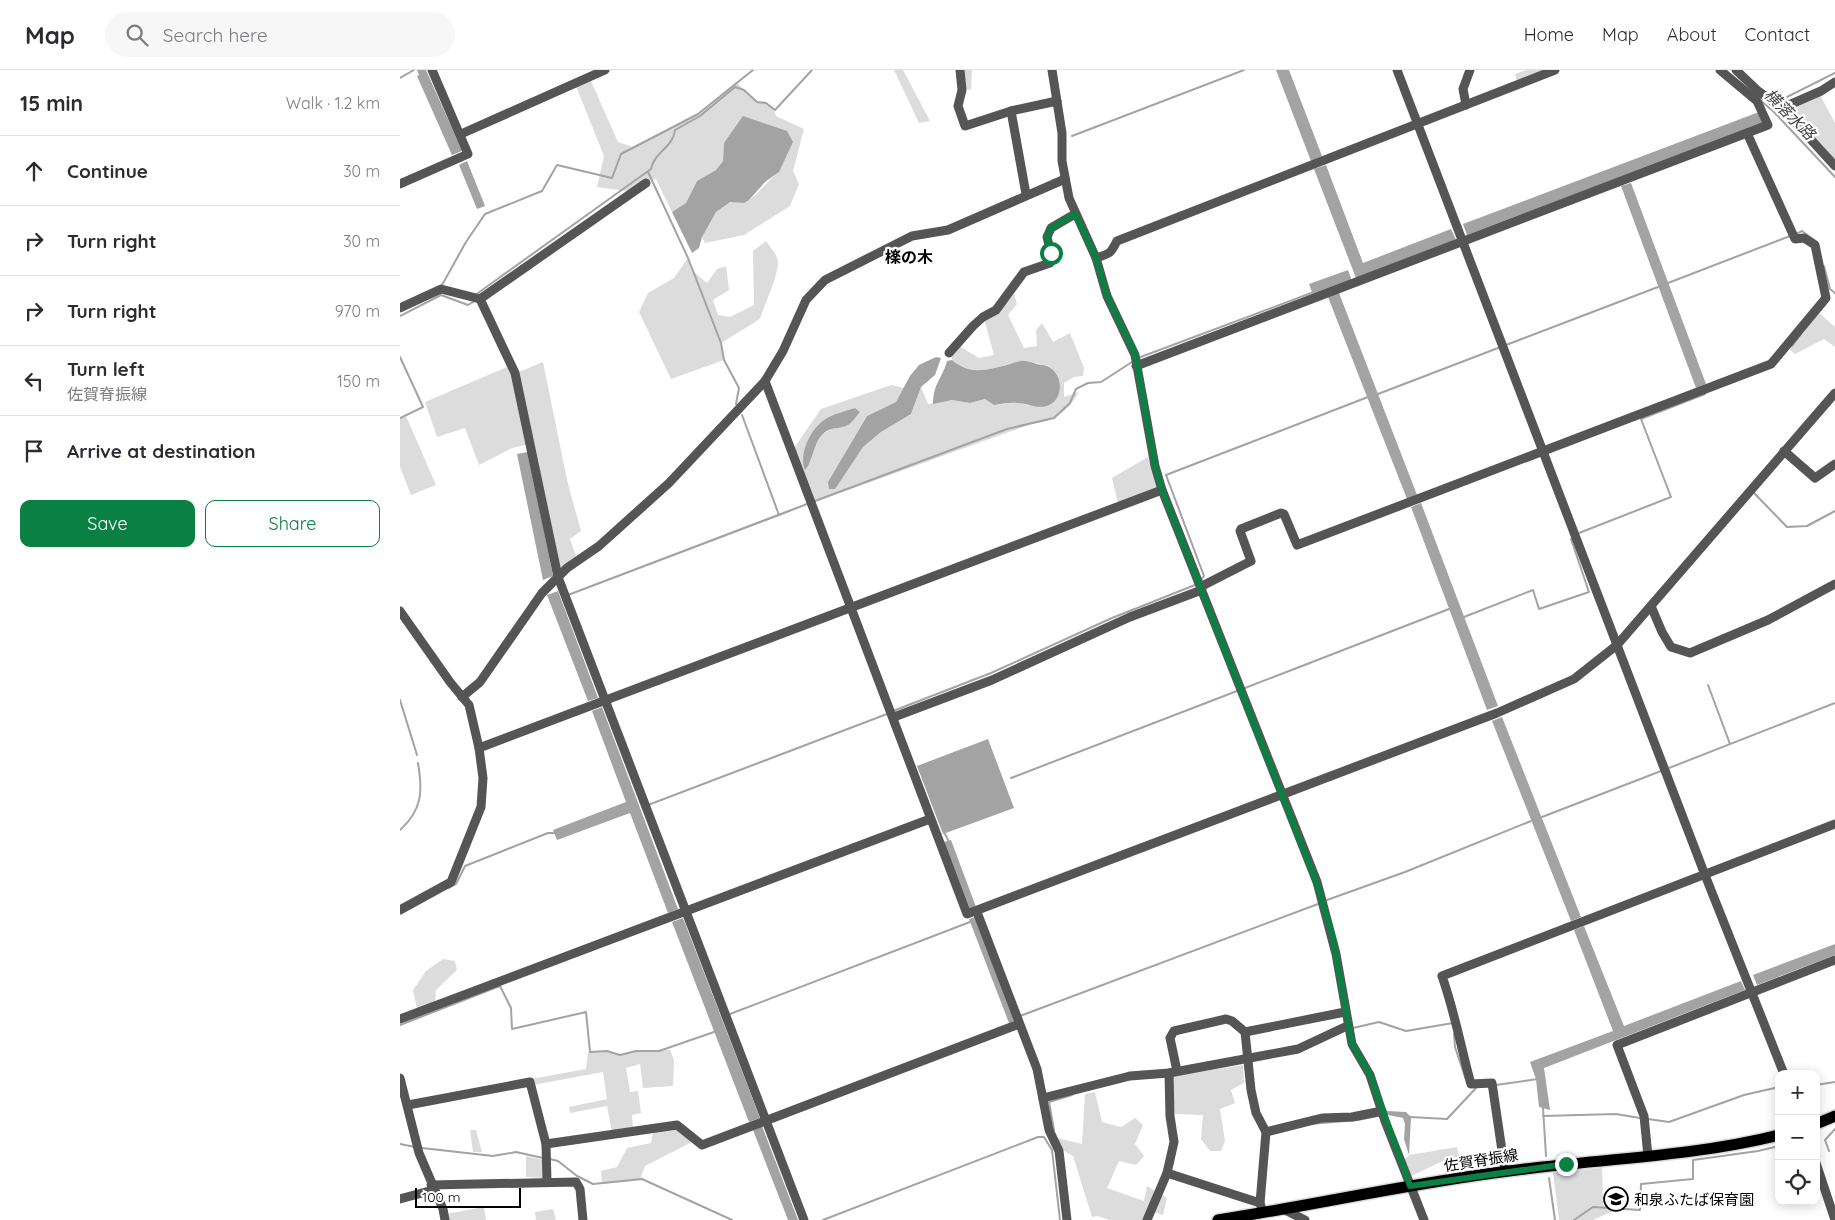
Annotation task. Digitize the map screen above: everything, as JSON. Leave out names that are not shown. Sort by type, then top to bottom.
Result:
[{"type":"main road","points":[[1820,1122],[1835,1116]]},
{"type":"main road","name":"佐賀脊振線","points":[[1218,1220],[1262,1208],[1283,1209],[1504,1171],[1648,1156],[1756,1141],[1775,1136]]},
{"type":"street","points":[[400,184],[468,154],[432,70]]},
{"type":"street","points":[[461,134],[605,70]]},
{"type":"street","points":[[960,70],[962,90],[958,106],[965,126],[1011,111],[1057,101]]},
{"type":"street","points":[[1052,70],[1065,179],[1075,214],[1096,258],[1107,296],[1135,354],[1155,466],[1162,490],[1323,902],[1336,954],[1347,1026],[1352,1044],[1370,1075],[1385,1121],[1424,1220]]},
{"type":"street","points":[[1397,70],[1705,875],[1782,1070]]},
{"type":"street","points":[[1466,105],[1463,89],[1470,70]]},
{"type":"street","points":[[1096,258],[1114,250],[1117,241],[1555,70]]},
{"type":"street","points":[[1136,366],[1333,291],[1460,235],[1768,125],[1757,101],[1720,70]]},
{"type":"street","points":[[1736,70],[1758,91],[1782,108],[1835,166]]},
{"type":"street","points":[[1782,108],[1821,91],[1835,82]]},
{"type":"street","points":[[1750,97],[1758,91]]},
{"type":"street","points":[[1011,111],[1026,194]]},
{"type":"street","points":[[892,714],[992,680],[1250,561],[1240,531],[1241,529],[1281,513],[1284,514],[1297,545],[1771,364],[1826,298],[1815,246],[1804,238],[1793,236],[1747,133]]},
{"type":"street","points":[[462,696],[480,682],[552,583],[567,568],[598,546],[669,483],[765,381],[783,352],[806,300],[824,280],[912,236],[948,230],[1026,194],[1065,179]]},
{"type":"street","points":[[476,298],[646,183]]},
{"type":"street","points":[[949,354],[973,326],[983,317],[996,310],[1024,272],[1050,263],[1051,253],[1047,236],[1051,228],[1075,214]]},
{"type":"street","points":[[400,308],[441,289],[476,298],[515,373],[552,583],[598,704],[645,806],[679,915],[760,1123],[804,1220]]},
{"type":"street","points":[[765,381],[967,914],[1494,714],[1574,679],[1617,645],[1835,392]]},
{"type":"street","points":[[1784,451],[1816,478],[1835,464]]},
{"type":"street","points":[[479,748],[1162,490]]},
{"type":"street","points":[[1651,606],[1662,632],[1671,647],[1690,653],[1768,620],[1835,584]]},
{"type":"street","points":[[400,610],[469,705],[479,748],[483,778],[481,807],[451,882],[400,910]]},
{"type":"street","points":[[400,1019],[930,819]]},
{"type":"street","points":[[1504,1171],[1494,1109],[1493,1085],[1472,1084],[1460,1044],[1456,1016],[1442,976],[1835,824]]},
{"type":"street","points":[[974,912],[1037,1069],[1051,1133],[1059,1151],[1067,1220]]},
{"type":"street","points":[[1648,1156],[1644,1118],[1616,1044],[1749,986],[1835,960]]},
{"type":"street","points":[[1147,1220],[1167,1173],[1174,1142],[1170,1116],[1173,1072],[1170,1038],[1174,1031],[1226,1019],[1232,1021],[1246,1032],[1345,1012]]},
{"type":"street","points":[[546,1144],[677,1125],[702,1145],[1019,1024]]},
{"type":"street","points":[[1043,1098],[1130,1076],[1173,1072],[1247,1060],[1298,1049],[1347,1026]]},
{"type":"street","points":[[1167,1173],[1262,1208],[1266,1132],[1256,1113],[1247,1060],[1246,1032]]},
{"type":"street","points":[[400,1078],[418,1148],[432,1187],[443,1209],[445,1220]]},
{"type":"street","points":[[408,1105],[530,1082],[546,1144],[547,1182]]},
{"type":"street","points":[[1266,1132],[1322,1118],[1352,1117],[1382,1111]]},
{"type":"street","points":[[1820,1175],[1835,1220]]},
{"type":"street","points":[[400,1199],[432,1187],[547,1182],[577,1184],[583,1220]]},
{"type":"street","points":[[1283,1209],[1305,1220]]},
{"type":"shaded area","points":[[417,70],[426,70],[462,151],[452,155],[417,76],[419,75]]},
{"type":"shaded area","points":[[894,70],[903,70],[930,121],[919,123]]},
{"type":"shaded area","points":[[958,70],[972,70],[971,90],[959,88]]},
{"type":"shaded area","points":[[1276,70],[1289,70],[1322,156],[1311,161]]},
{"type":"shaded area","points":[[1526,70],[1549,70],[1517,82],[1515,74]]},
{"type":"shaded area","points":[[590,79],[618,142],[633,147],[698,114],[736,82],[757,102],[772,107],[776,116],[804,129],[793,171],[799,184],[790,206],[744,235],[705,243],[702,237],[717,210],[727,203],[747,201],[779,172],[724,143],[723,161],[716,170],[697,181],[686,203],[672,212],[656,179],[644,181],[627,191],[597,187],[604,156],[576,86]]},
{"type":"shaded area","points":[[1820,95],[1835,123],[1835,161],[1786,109]]},
{"type":"shaded area","points":[[1759,112],[1763,123],[1467,235],[1463,224]]},
{"type":"shaded area","points":[[743,116],[787,131],[793,142],[779,172],[765,182],[749,200],[744,203],[730,202],[716,212],[702,237],[699,248],[692,253],[672,212],[686,203],[697,181],[716,170],[723,161],[724,143]]},
{"type":"shaded area","points":[[467,161],[485,206],[477,209],[459,165]]},
{"type":"shaded area","points":[[1326,165],[1363,263],[1451,229],[1456,240],[1356,278],[1314,169]]},
{"type":"shaded area","points":[[1631,183],[1706,384],[1696,388],[1621,186]]},
{"type":"shaded area","points":[[766,241],[776,256],[778,263],[775,278],[760,319],[721,343],[724,360],[671,379],[639,312],[648,293],[674,278],[688,258],[693,271],[707,283],[717,269],[726,266],[729,290],[713,300],[718,315],[730,317],[754,305],[753,251]]},
{"type":"shaded area","points":[[1348,270],[1352,281],[1313,295],[1309,284]]},
{"type":"shaded area","points":[[1339,293],[1417,495],[1407,499],[1328,297]]},
{"type":"shaded area","points":[[1014,294],[1017,304],[1008,315],[1024,348],[1037,346],[1036,330],[1042,323],[1053,342],[1070,333],[1084,368],[1083,376],[1074,377],[1064,383],[1064,397],[1079,392],[1069,406],[1053,418],[1031,424],[815,502],[794,448],[821,409],[891,385],[904,388],[896,402],[867,416],[828,482],[834,489],[863,447],[881,432],[911,414],[921,387],[928,404],[952,400],[970,403],[985,399],[994,405],[1019,402],[1029,406],[1049,366],[1021,361],[971,371],[962,369],[955,364],[951,355],[959,346],[979,358],[994,355],[984,319],[999,312]],"holes":[[[855,408],[860,412],[843,427],[832,428],[822,435],[811,453],[827,418]]]},
{"type":"shaded area","points":[[1818,312],[1835,327],[1835,347],[1824,339],[1795,354],[1788,348]]},
{"type":"shaded area","points":[[936,357],[941,358],[935,375],[921,387],[911,414],[881,432],[863,447],[835,489],[829,489],[828,482],[867,416],[896,402],[910,376],[919,365]]},
{"type":"shaded area","points":[[952,360],[972,370],[987,370],[1021,361],[1043,365],[1049,367],[1057,376],[1060,388],[1059,394],[1051,404],[1042,407],[1021,403],[994,405],[985,399],[970,403],[952,400],[933,404],[936,386],[947,361]]},
{"type":"shaded area","points":[[543,362],[567,480],[581,531],[570,539],[576,556],[560,569],[533,443],[512,448],[479,465],[465,428],[437,437],[425,402],[507,367],[519,372]]},
{"type":"shaded area","points":[[855,408],[860,412],[851,423],[843,427],[830,429],[822,435],[805,470],[803,456],[805,448],[817,426],[829,417]]},
{"type":"shaded area","points":[[406,416],[436,485],[411,495],[400,467],[400,418]]},
{"type":"shaded area","points":[[528,452],[553,576],[543,580],[517,454]]},
{"type":"shaded area","points":[[1148,457],[1157,489],[1118,503],[1112,478]]},
{"type":"shaded area","points":[[1421,503],[1498,706],[1487,710],[1411,507]]},
{"type":"shaded area","points":[[558,591],[598,698],[588,701],[547,595]]},
{"type":"shaded area","points":[[602,707],[678,909],[668,913],[630,813],[557,840],[553,830],[626,802],[592,711]]},
{"type":"shaded area","points":[[1502,717],[1581,917],[1571,921],[1492,721]]},
{"type":"shaded area","points":[[988,739],[1014,808],[943,834],[917,766]]},
{"type":"shaded area","points":[[951,840],[976,907],[970,909],[944,842]]},
{"type":"shaded area","points":[[975,917],[1014,1021],[1009,1023],[969,919]]},
{"type":"shaded area","points":[[683,918],[760,1118],[749,1122],[672,922]]},
{"type":"shaded area","points":[[1584,926],[1624,1026],[1741,981],[1745,990],[1544,1068],[1550,1110],[1539,1107],[1536,1079],[1530,1062],[1613,1031],[1574,930]]},
{"type":"shaded area","points":[[1835,944],[1835,955],[1757,985],[1753,975]]},
{"type":"shaded area","points":[[443,959],[455,961],[457,970],[436,990],[435,1003],[417,1009],[413,990],[426,971]]},
{"type":"shaded area","points":[[670,1050],[674,1060],[673,1086],[643,1088],[640,1064],[626,1068],[630,1092],[638,1091],[641,1113],[632,1115],[633,1129],[612,1132],[607,1106],[570,1113],[569,1107],[607,1099],[603,1072],[533,1085],[531,1079],[586,1069],[588,1052],[607,1051],[620,1055],[636,1051]]},
{"type":"shaded area","points":[[1243,1065],[1244,1083],[1231,1090],[1235,1103],[1220,1109],[1225,1141],[1221,1151],[1210,1151],[1201,1139],[1203,1115],[1175,1114],[1172,1076]]},
{"type":"shaded area","points":[[1095,1092],[1102,1122],[1121,1127],[1135,1118],[1143,1125],[1135,1144],[1144,1156],[1136,1165],[1119,1161],[1107,1188],[1144,1201],[1147,1186],[1167,1198],[1163,1215],[1154,1212],[1145,1220],[1109,1220],[1098,1216],[1092,1217],[1073,1156],[1064,1151],[1057,1138],[1082,1144],[1085,1094]]},
{"type":"shaded area","points":[[1387,1111],[1406,1112],[1411,1117],[1409,1155],[1404,1139],[1405,1124],[1403,1118],[1388,1115],[1358,1121],[1298,1126]]},
{"type":"shaded area","points":[[762,1126],[798,1220],[788,1220],[753,1130]]},
{"type":"shaded area","points":[[677,1128],[692,1142],[645,1166],[640,1180],[602,1184],[601,1171],[617,1167],[627,1148],[651,1143],[653,1132]]},
{"type":"shaded area","points":[[470,1130],[476,1130],[482,1152],[473,1152]]},
{"type":"shaded area","points":[[1457,1147],[1460,1160],[1445,1160],[1409,1177],[1403,1162],[1409,1155]]},
{"type":"shaded area","points":[[526,1156],[543,1160],[544,1178],[526,1177]]},
{"type":"shaded area","points":[[1602,1168],[1603,1205],[1615,1210],[1593,1220],[1559,1220],[1553,1173]]},
{"type":"shaded area","points":[[484,1207],[486,1220],[447,1220],[446,1214]]},
{"type":"shaded area","points":[[553,1209],[556,1220],[536,1220],[535,1212]]},
{"type":"waterway","points":[[400,78],[414,70]]},
{"type":"waterway","points":[[442,285],[466,242],[485,214],[542,191],[557,165],[612,178],[621,154],[698,114],[753,70]]},
{"type":"waterway","points":[[476,296],[651,169],[656,158],[671,141],[675,130],[700,116],[735,87],[744,90],[757,102],[766,103],[775,110],[812,70]]},
{"type":"waterway","points":[[1072,136],[1244,70]]},
{"type":"waterway","points":[[1781,100],[1835,73]]},
{"type":"waterway","name":"横落水路","points":[[1760,100],[1774,112],[1835,177]]},
{"type":"waterway","points":[[648,172],[688,258],[721,343],[724,360],[739,388],[736,404]]},
{"type":"waterway","points":[[1796,234],[1802,231],[1817,242]]},
{"type":"waterway","points":[[1668,283],[1790,236]]},
{"type":"waterway","points":[[1824,266],[1830,289],[1835,293]]},
{"type":"waterway","points":[[1506,345],[1658,287]]},
{"type":"waterway","points":[[1138,358],[1314,292]]},
{"type":"waterway","points":[[400,316],[441,295],[468,305],[475,301]]},
{"type":"waterway","points":[[1792,346],[1801,334]]},
{"type":"waterway","points":[[1378,394],[1498,348]]},
{"type":"waterway","points":[[400,357],[423,407],[400,418]]},
{"type":"waterway","points":[[815,501],[1007,429],[1054,418],[1070,403],[1076,389],[1088,383],[1101,382],[1132,362]]},
{"type":"waterway","points":[[1579,533],[1671,497],[1641,419],[1705,394]]},
{"type":"waterway","points":[[1201,580],[1204,576],[1166,475],[1368,397]]},
{"type":"waterway","points":[[742,415],[779,515]]},
{"type":"waterway","points":[[1754,493],[1787,527],[1807,526],[1835,511]]},
{"type":"waterway","points":[[807,504],[779,515],[568,595],[807,504]]},
{"type":"waterway","points":[[1464,617],[1533,590],[1539,609],[1589,592],[1571,539]]},
{"type":"waterway","points":[[893,711],[991,673],[1112,618],[1195,585]]},
{"type":"waterway","points":[[1245,688],[1449,609]]},
{"type":"waterway","points":[[1708,685],[1730,744]]},
{"type":"waterway","points":[[1011,778],[1237,691]]},
{"type":"waterway","points":[[400,700],[417,755]]},
{"type":"waterway","points":[[1669,768],[1835,703]]},
{"type":"waterway","points":[[648,805],[887,714]]},
{"type":"waterway","points":[[400,830],[417,808],[420,792],[418,763]]},
{"type":"waterway","points":[[1542,817],[1661,771]]},
{"type":"waterway","points":[[1327,900],[1405,872],[1531,821]]},
{"type":"waterway","points":[[449,888],[456,884],[465,866],[548,833],[555,833]]},
{"type":"waterway","points":[[945,834],[949,842]]},
{"type":"waterway","points":[[1020,1016],[1318,904]]},
{"type":"waterway","points":[[730,1014],[970,922]]},
{"type":"waterway","points":[[400,1025],[500,986],[511,1008],[512,1029],[586,1012],[590,1052],[607,1051],[620,1055],[636,1051],[659,1051],[714,1032]]},
{"type":"waterway","points":[[1353,1028],[1379,1022],[1406,1031],[1453,1023]]},
{"type":"waterway","points":[[1454,1034],[1455,1047],[1467,1083]]},
{"type":"waterway","points":[[1496,1085],[1538,1079]]},
{"type":"waterway","points":[[1820,1084],[1835,1082]]},
{"type":"waterway","points":[[1410,1117],[1447,1119],[1476,1088]]},
{"type":"waterway","points":[[1648,1119],[1669,1122],[1744,1095],[1775,1088]]},
{"type":"waterway","points":[[1054,1130],[1049,1102],[1072,1095]]},
{"type":"waterway","points":[[1543,1108],[1546,1156]]},
{"type":"waterway","points":[[1543,1116],[1616,1114],[1640,1118]]},
{"type":"waterway","points":[[1829,1151],[1825,1140],[1835,1129]]},
{"type":"waterway","points":[[823,1220],[1038,1137],[1044,1137],[1052,1150],[1060,1220]]},
{"type":"waterway","points":[[400,1144],[415,1147]]},
{"type":"waterway","points":[[1574,1220],[1593,1207],[1640,1210],[1641,1184],[1693,1179],[1693,1160],[1775,1147]]},
{"type":"waterway","points":[[422,1148],[493,1156],[516,1152],[543,1158]]},
{"type":"waterway","points":[[550,1159],[558,1161],[577,1176],[593,1184],[642,1179],[732,1220]]},
{"type":"waterway","points":[[1549,1178],[1555,1220]]},
{"type":"place","name":"和泉ふたば保育園","points":[[1616,1199]]},
{"type":"district","name":"檪の木","points":[[909,257]]},
{"type":"route","points":[[1051,253],[1047,236],[1051,228],[1075,214],[1096,258],[1107,296],[1135,354],[1155,466],[1162,490],[1316,882],[1332,934],[1347,1026],[1352,1044],[1358,1058],[1365,1065],[1370,1075],[1410,1186],[1504,1171],[1566,1164]]}]
